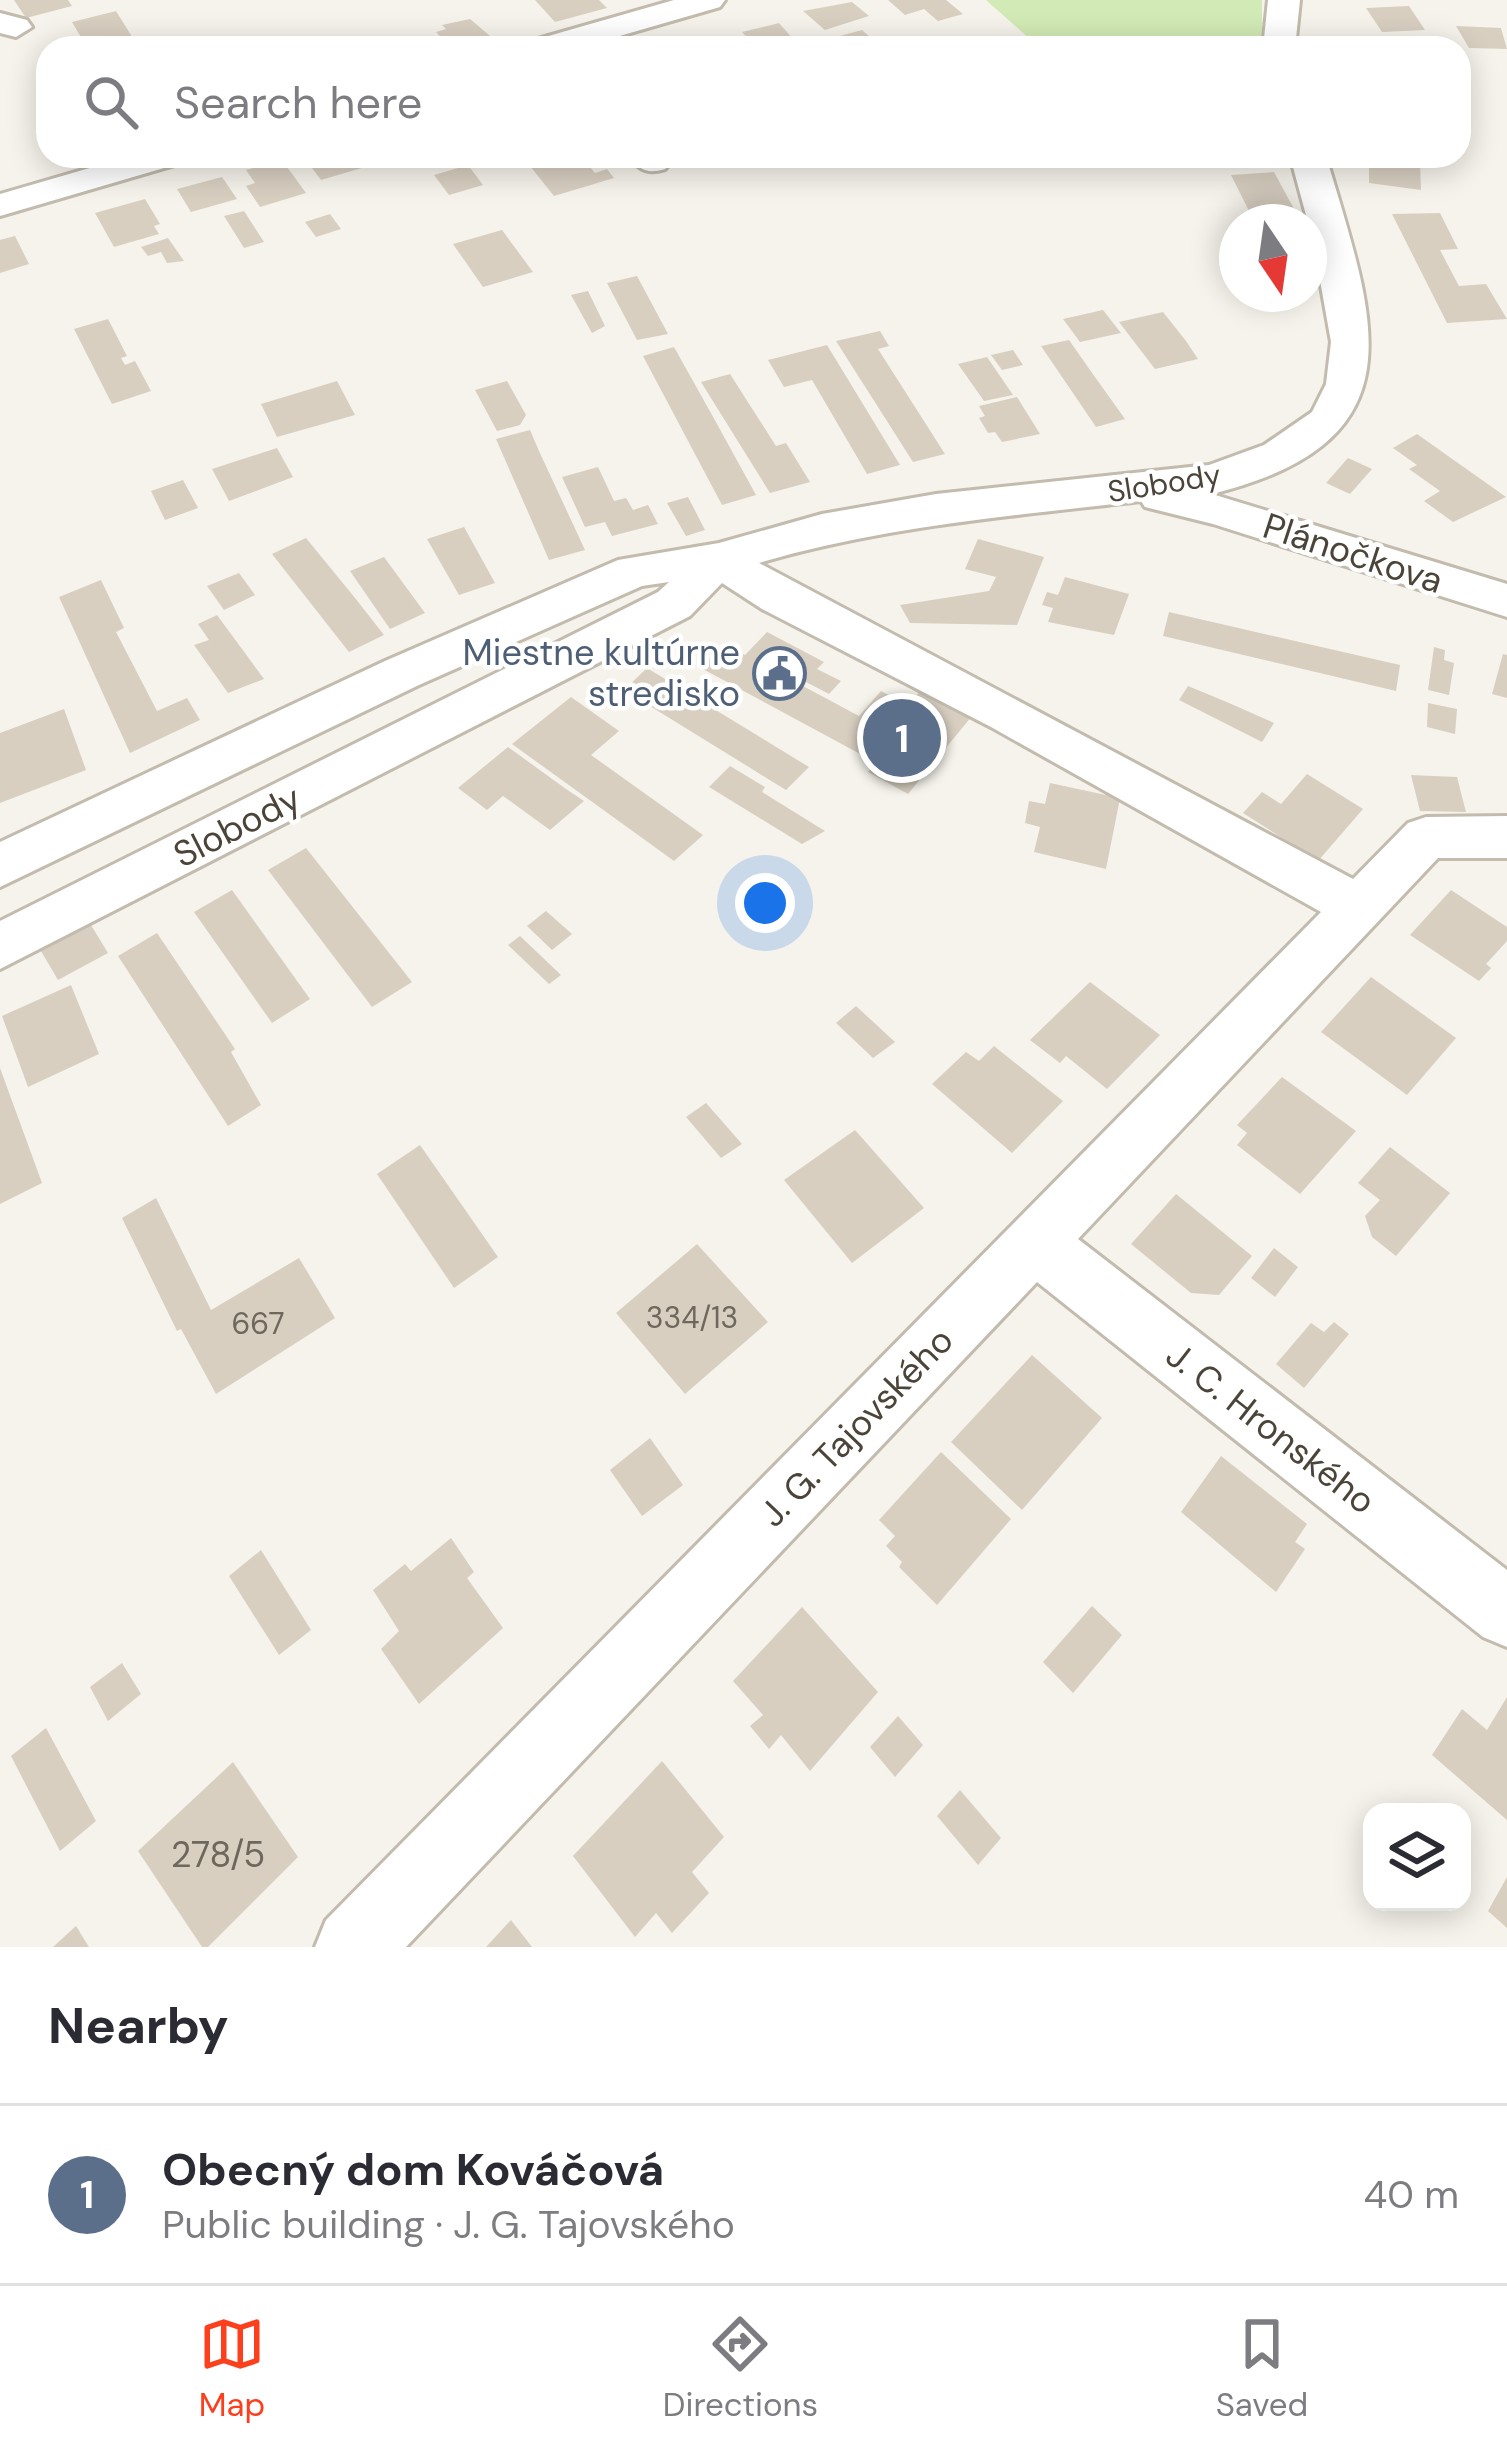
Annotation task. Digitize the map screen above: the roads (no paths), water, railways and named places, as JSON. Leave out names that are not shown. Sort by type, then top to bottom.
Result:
[{"type":"street","points":[[587,36],[709,0]]},
{"type":"street","points":[[1280,36],[1284,0]]},
{"type":"street","points":[[0,205],[128,168]]},
{"type":"street","name":"Slobody","points":[[0,866],[402,673],[634,571],[719,560],[822,530],[936,509],[1214,479],[1280,455],[1328,420],[1346,384],[1351,342],[1311,168]]},
{"type":"street","name":"Plánočkova","points":[[1128,491],[1219,510],[1507,601]]},
{"type":"street","points":[[719,560],[778,597],[1008,714],[1360,908]]},
{"type":"street","name":"Slobody","points":[[0,946],[674,604],[719,560]]},
{"type":"street","points":[[1426,838],[1507,837]]},
{"type":"street","points":[[1426,838],[1507,862]]},
{"type":"street","name":"J. G. Tajovského","points":[[353,1947],[1426,838]]},
{"type":"street","name":"J. C. Hronského","points":[[1034,1242],[1507,1613]]},
{"type":"place","name":"Miestne kultúrne stredisko","points":[[779,673]]},
{"type":"place","name":"Obecný dom Kováčová","points":[[902,738]]}]
